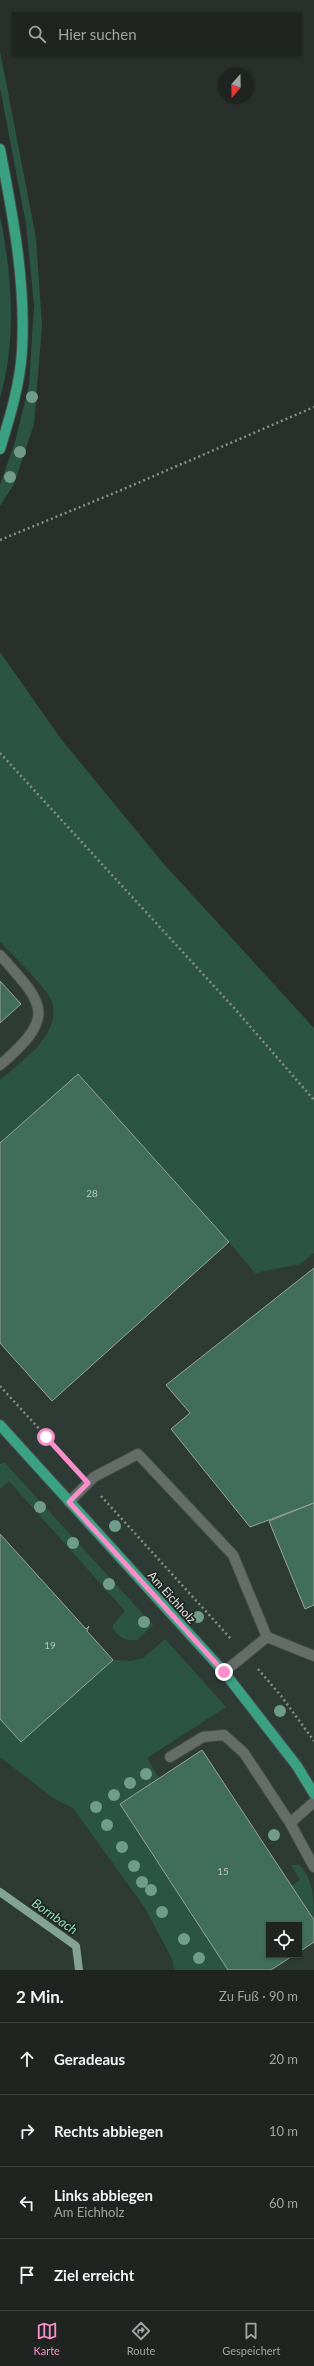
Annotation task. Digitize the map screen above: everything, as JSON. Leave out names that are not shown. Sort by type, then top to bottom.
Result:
[{"type":"main road","points":[[0,149],[19,262],[22,318],[22,352],[17,381],[0,449]]},
{"type":"main road","name":"Am Eichholz","points":[[0,1426],[224,1672],[297,1766],[314,1794]]},
{"type":"lane","points":[[0,955],[31,990],[39,1008],[37,1024],[20,1048],[0,1065]]},
{"type":"lane","points":[[69,1502],[94,1477],[138,1454],[233,1555],[267,1637],[314,1656]]},
{"type":"lane","points":[[224,1672],[267,1637]]},
{"type":"lane","points":[[170,1757],[203,1737],[224,1735],[244,1753],[290,1823],[314,1867]]},
{"type":"lane","points":[[290,1823],[314,1802]]},
{"type":"path","points":[[0,540],[119,491],[314,407]]},
{"type":"path","points":[[0,753],[235,1009],[314,1100]]},
{"type":"path","points":[[0,1386],[245,1654],[282,1697],[314,1742]]},
{"type":"shaded area","points":[[0,811],[314,1159],[314,1970],[0,1970]]},
{"type":"green space","points":[[0,51],[36,238],[42,326],[34,424],[14,484],[0,506],[0,485],[15,442],[29,385],[34,305],[26,224],[0,88]]},
{"type":"green space","points":[[0,216],[10,284],[11,330],[9,353],[0,398]]},
{"type":"green space","points":[[0,652],[61,739],[163,863],[314,1028],[314,1253],[300,1264],[255,1273],[78,1074],[0,1143],[0,1080],[37,1047],[51,1026],[53,1014],[52,1002],[44,989],[0,942]]},
{"type":"green space","points":[[5,1463],[153,1625],[137,1640],[123,1638],[113,1629],[113,1625],[125,1611],[9,1481],[0,1489],[0,1464]]},
{"type":"green space","points":[[165,1639],[226,1707],[147,1758],[159,1778],[120,1804],[228,1970],[175,1970],[171,1957],[145,1908],[73,1808],[53,1798],[0,1757],[0,1719],[21,1742],[113,1660],[131,1661],[143,1658]]},
{"type":"green space","points":[[291,1865],[299,1865],[308,1877],[312,1891],[314,1920],[291,1886],[300,1880]]},
{"type":"building","points":[[0,981],[21,1004],[0,1023]]},
{"type":"building","points":[[78,1074],[229,1242],[52,1401],[0,1343],[0,1143]]},
{"type":"building","points":[[314,1268],[314,1503],[250,1527],[171,1429],[190,1413],[166,1385]]},
{"type":"building","points":[[314,1503],[314,1605],[305,1609],[269,1521]]},
{"type":"building","points":[[0,1534],[86,1629],[89,1626],[87,1631],[113,1660],[21,1742],[0,1719]]},
{"type":"building","points":[[202,1750],[314,1920],[314,1942],[302,1950],[302,1922],[266,1922],[266,1958],[289,1958],[271,1970],[228,1970],[120,1804]]},
{"type":"waterway","name":"Bornbach","points":[[0,1892],[76,1946],[79,1970]]},
{"type":"route","points":[[46,1437],[88,1483],[69,1502],[174,1619],[224,1672]]}]
